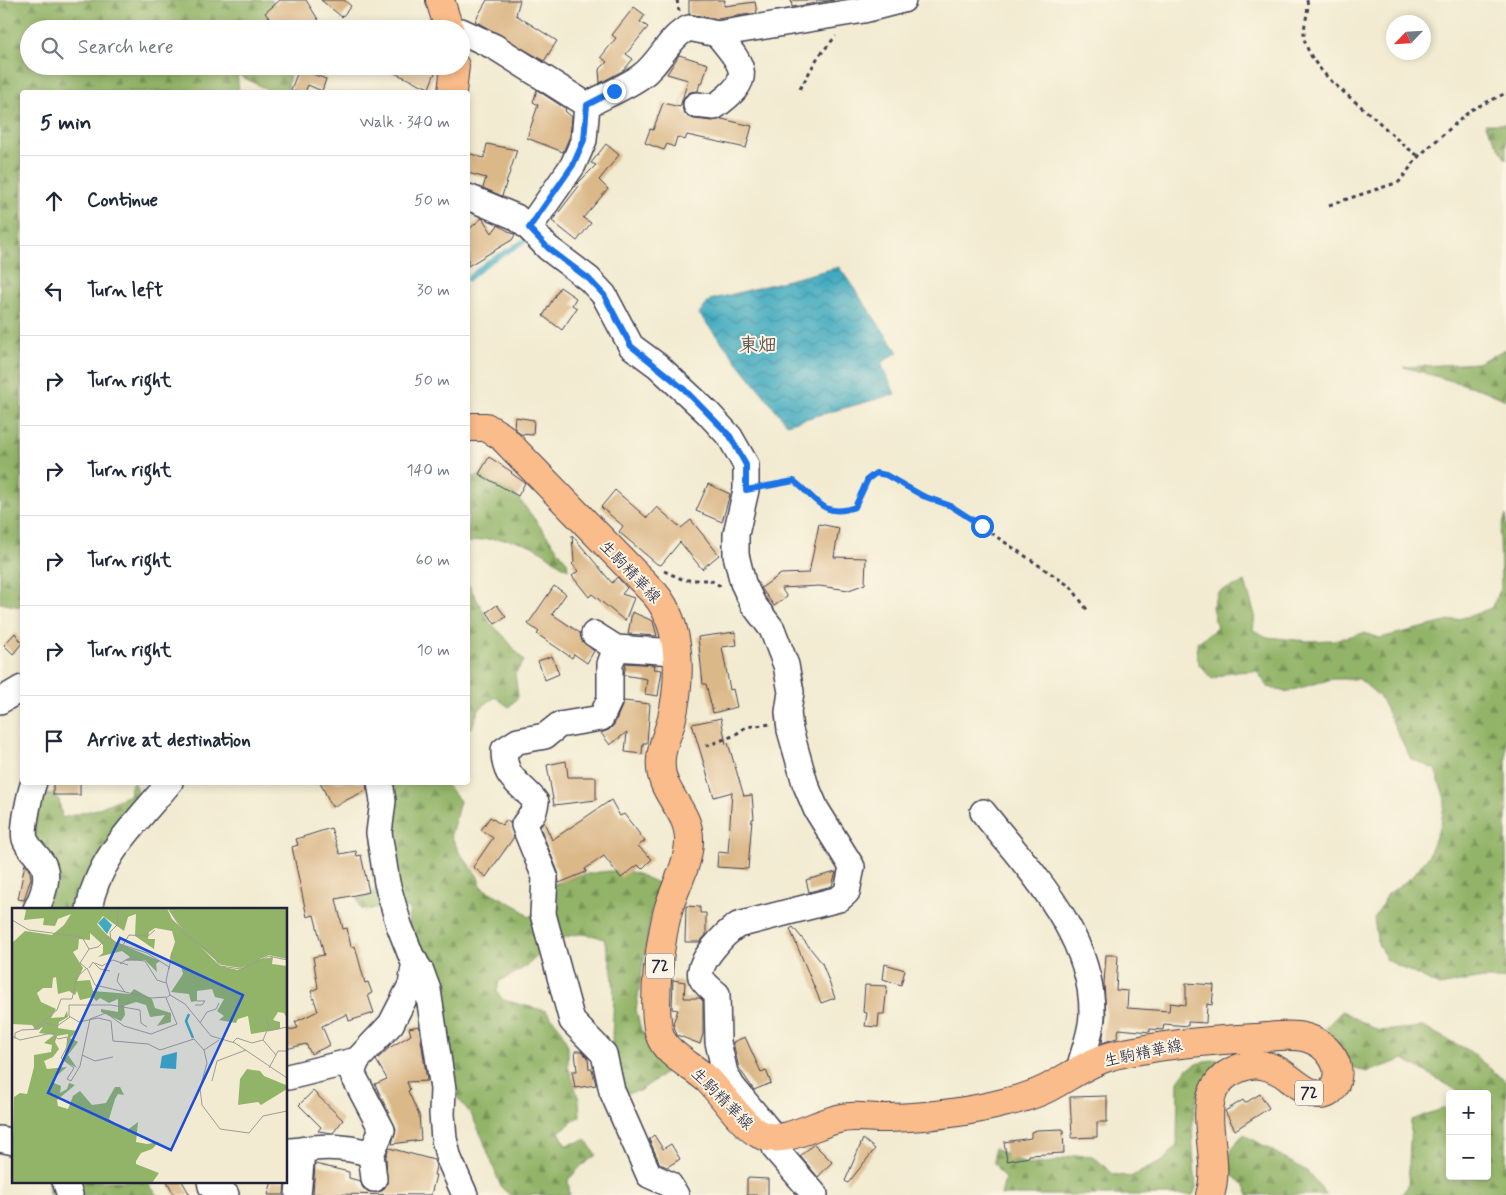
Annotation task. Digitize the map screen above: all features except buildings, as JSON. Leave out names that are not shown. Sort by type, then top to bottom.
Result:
[{"type":"main road","points":[[440,0],[450,20]]},
{"type":"main road","points":[[452,90],[454,75]]},
{"type":"main road","name":"生駒精華線","points":[[470,427],[486,427],[500,436],[655,594],[665,606],[671,619],[677,692],[662,749],[661,777],[688,828],[689,842],[681,878],[665,923],[655,1010],[657,1031],[665,1046],[703,1076],[755,1131],[771,1137],[784,1136],[837,1119],[855,1116],[885,1118],[922,1117],[1002,1104],[1036,1093],[1079,1070],[1114,1055],[1179,1043],[1287,1036],[1311,1039],[1332,1054],[1337,1068],[1337,1080],[1331,1090],[1324,1094],[1316,1095],[1306,1092],[1281,1073],[1266,1066],[1254,1064],[1243,1066],[1218,1082],[1210,1102],[1209,1122],[1214,1172],[1210,1195]]},
{"type":"street","points":[[587,105],[640,77],[661,58],[680,32],[690,28],[717,34],[860,11],[903,0]]},
{"type":"street","points":[[696,105],[714,107],[730,96],[741,80],[742,69],[736,58],[717,34]]},
{"type":"street","points":[[470,36],[495,47],[587,105]]},
{"type":"street","points":[[529,228],[573,165],[584,140],[587,105]]},
{"type":"street","points":[[470,198],[516,217],[548,248],[589,279],[604,295],[631,346],[684,389],[730,436],[746,465],[746,490],[736,534],[736,555],[743,583],[754,604],[772,629],[786,665],[791,692],[788,712],[796,755],[805,783],[816,809],[852,867],[847,892],[839,899],[738,925],[729,930],[702,964],[700,975],[705,984],[717,994],[718,1042],[725,1072],[732,1086],[771,1137],[776,1150],[815,1195]]},
{"type":"street","points":[[594,634],[616,648],[675,652]]},
{"type":"street","points":[[616,648],[610,664],[610,699],[601,718],[559,725],[545,736],[518,742],[504,750],[504,766],[512,778],[525,788],[536,802],[534,811],[524,825],[545,877],[543,914],[572,1021],[604,1054],[612,1090],[649,1175],[669,1184],[676,1195]]},
{"type":"street","points":[[0,701],[20,689]]},
{"type":"street","points":[[33,785],[25,821],[24,835],[26,842],[46,869],[46,879],[36,908]]},
{"type":"street","points":[[89,908],[99,873],[168,785]]},
{"type":"street","points":[[380,785],[382,801],[379,833],[387,883],[399,925],[428,990],[443,1089],[444,1139],[449,1159],[465,1195]]},
{"type":"street","points":[[983,812],[1053,901],[1076,942],[1090,987],[1092,1015],[1079,1070]]},
{"type":"street","points":[[374,1178],[371,1154],[382,1130],[352,1073],[357,1060],[391,1024],[411,986],[415,961]]},
{"type":"street","points":[[288,1077],[357,1060]]},
{"type":"street","points":[[298,1195],[294,1151],[333,1147],[350,1148],[371,1154]]},
{"type":"street","points":[[65,1182],[70,1195]]},
{"type":"street","points":[[210,1182],[211,1186],[226,1195]]},
{"type":"path","points":[[1307,0],[1305,42],[1321,69],[1344,94],[1371,115],[1399,143],[1419,156]]},
{"type":"path","points":[[800,89],[829,41],[849,25],[860,11]]},
{"type":"path","points":[[1328,205],[1398,182],[1419,156],[1471,110],[1506,93]]},
{"type":"path","points":[[746,490],[794,481],[821,507],[844,511],[855,507],[868,479],[876,473],[886,475],[923,496],[951,506],[1045,568],[1070,587],[1088,611]]},
{"type":"path","points":[[658,568],[684,580],[710,580],[723,588],[732,589],[743,583]]},
{"type":"path","points":[[706,746],[733,736],[746,727],[770,724],[788,712]]},
{"type":"green space","points":[[0,0],[272,0],[280,20],[20,20],[20,75],[237,75],[239,90],[20,90],[20,607],[0,603]]},
{"type":"green space","points":[[239,75],[290,75],[287,90],[268,90]]},
{"type":"green space","points":[[1485,124],[1506,124],[1506,159]]},
{"type":"green space","points":[[1506,349],[1506,400],[1483,390],[1404,367],[1477,363]]},
{"type":"green space","points":[[481,475],[507,488],[520,500],[567,562],[568,569],[538,549],[518,541],[492,539],[470,543],[470,478]]},
{"type":"green space","points":[[1506,515],[1506,979],[1476,979],[1439,986],[1387,960],[1378,944],[1374,919],[1388,894],[1412,877],[1429,855],[1441,824],[1445,799],[1435,769],[1411,759],[1380,697],[1359,679],[1332,679],[1285,692],[1268,687],[1257,671],[1230,672],[1212,679],[1198,663],[1197,643],[1217,628],[1212,607],[1218,592],[1245,582],[1255,615],[1253,630],[1267,637],[1307,641],[1334,640],[1364,633],[1380,638],[1470,616],[1491,608],[1501,589],[1500,533]]},
{"type":"green space","points":[[470,588],[490,623],[503,635],[524,661],[515,674],[518,697],[509,707],[495,697],[479,709],[470,728]]},
{"type":"green space","points":[[132,785],[135,785],[140,797],[108,843],[84,908],[36,908],[32,793],[55,795],[59,800],[62,818],[97,809],[129,795]]},
{"type":"green space","points":[[389,785],[447,785],[460,801],[451,835],[459,852],[477,875],[482,888],[520,908],[529,917],[544,905],[546,887],[587,874],[608,871],[630,872],[663,885],[664,896],[652,908],[636,1010],[641,1030],[665,1066],[664,1074],[639,1091],[627,1093],[619,1081],[615,1067],[612,1039],[613,980],[604,939],[582,934],[565,938],[548,947],[520,970],[499,981],[497,992],[503,1000],[546,1011],[560,1028],[568,1046],[568,1066],[579,1100],[580,1116],[559,1132],[566,1145],[586,1140],[596,1155],[581,1166],[568,1180],[570,1195],[510,1195],[501,1187],[471,1114],[456,1096],[441,1029],[430,960],[416,947],[408,922],[410,908],[384,906],[367,910],[361,909],[357,899],[373,893],[378,885]]},
{"type":"green space","points":[[1342,1011],[1379,1031],[1423,1027],[1468,1050],[1506,1082],[1506,1195],[1401,1195],[1408,1186],[1411,1120],[1446,1107],[1446,1180],[1491,1180],[1491,1090],[1456,1090],[1404,1059],[1368,1072],[1355,1069],[1326,1027]]},
{"type":"green space","points":[[1223,1059],[1201,1088],[1196,1103],[1193,1140],[1196,1188],[1193,1195],[1001,1195],[1005,1179],[994,1163],[994,1148],[1027,1165],[1054,1162],[1076,1155],[1094,1157],[1113,1174],[1130,1177],[1163,1161],[1177,1145],[1178,1081],[1187,1069],[1204,1061]]},
{"type":"green space","points":[[1244,1134],[1308,1172],[1327,1195],[1249,1195],[1244,1185],[1227,1171],[1231,1151]]},
{"type":"green space","points":[[48,1182],[146,1182],[158,1195],[49,1195]]},
{"type":"water","points":[[839,267],[898,352],[881,363],[895,394],[787,424],[699,314],[710,300]]},
{"type":"waterway","points":[[470,277],[487,263],[528,239]]},
{"type":"district","name":"東畑","points":[[758,344]]},
{"type":"route","points":[[614,91],[587,105],[584,140],[573,165],[529,228],[548,248],[589,279],[604,295],[631,346],[684,389],[730,436],[746,465],[746,490],[794,481],[805,489],[821,507],[844,511],[855,507],[868,479],[876,473],[886,475],[923,496],[951,506],[982,526]]}]
